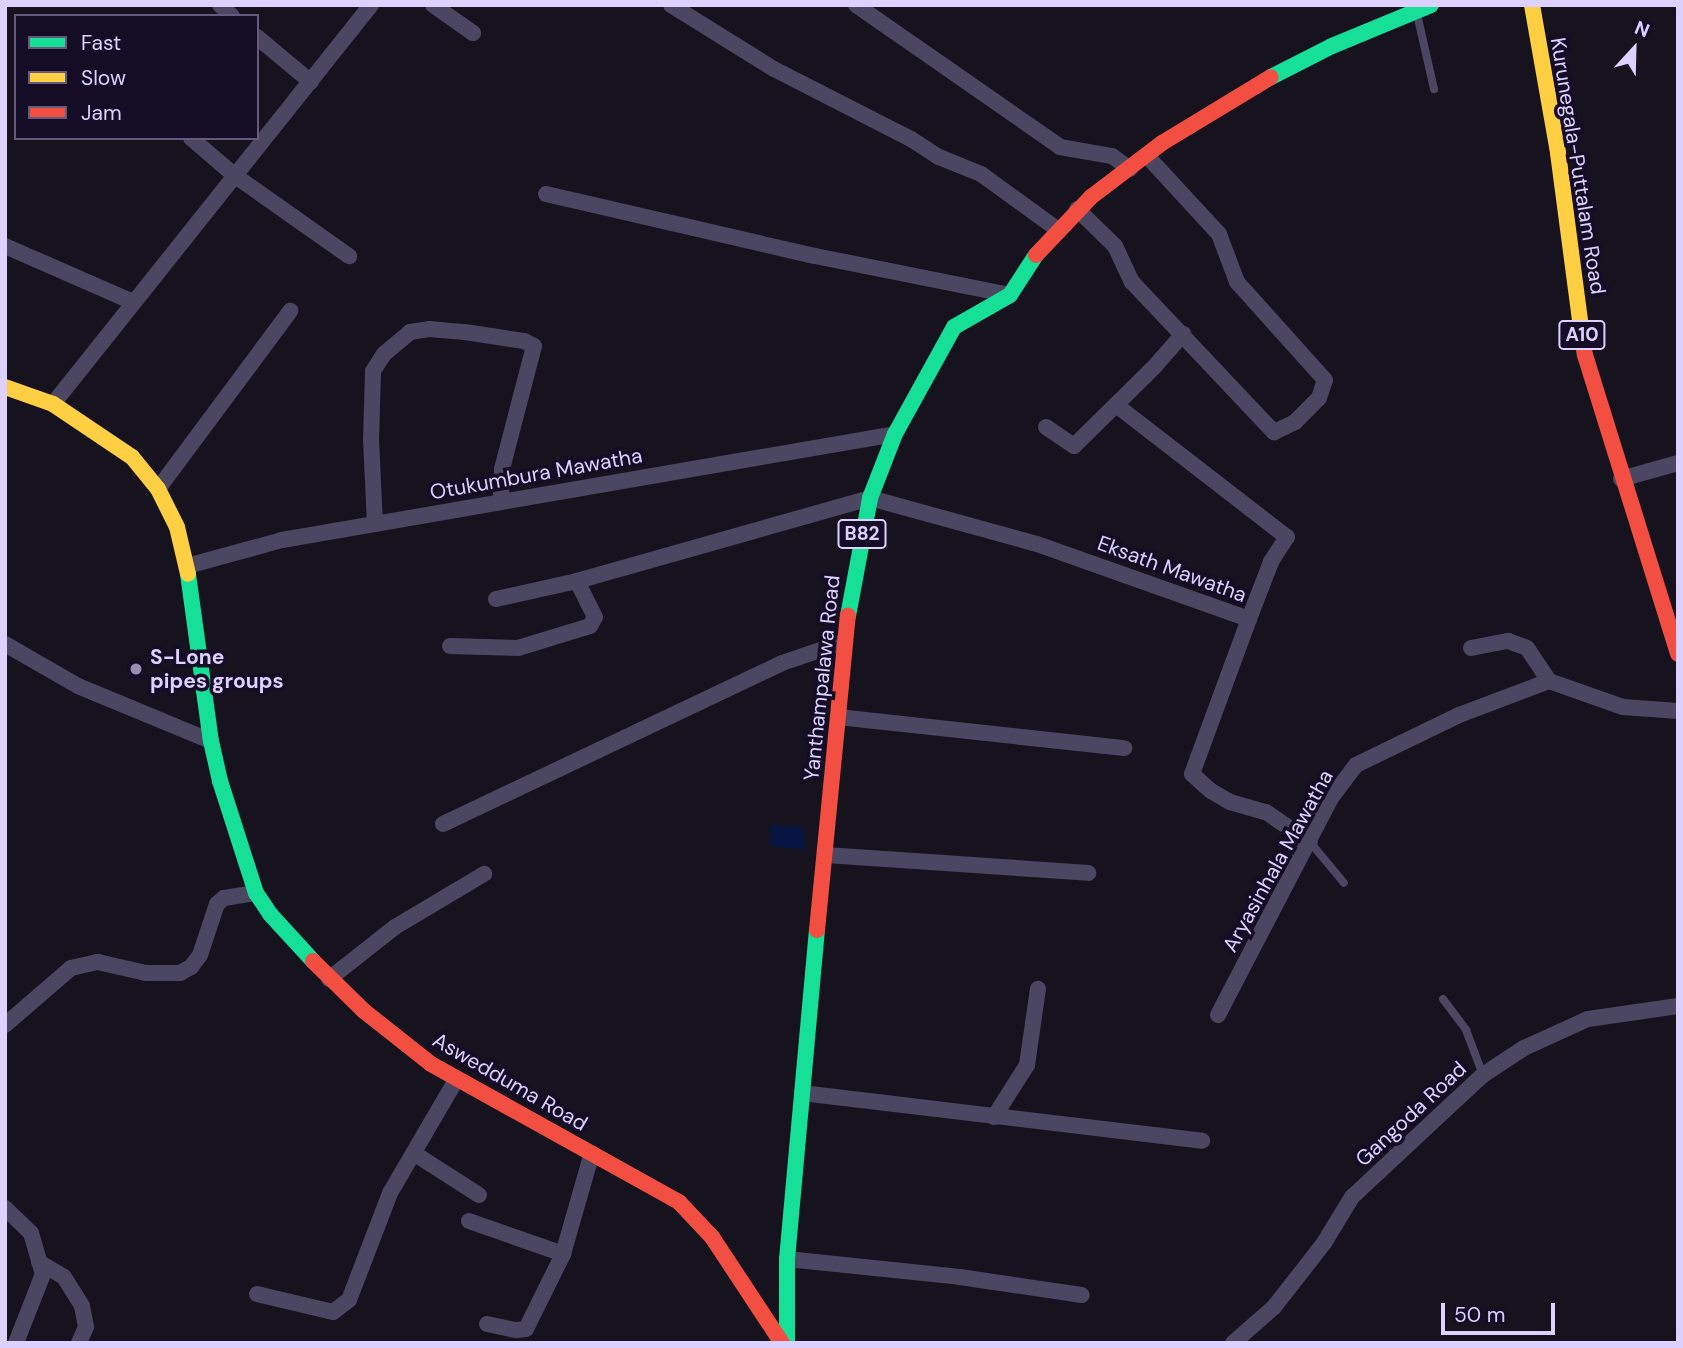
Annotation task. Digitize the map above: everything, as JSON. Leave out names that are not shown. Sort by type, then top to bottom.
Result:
[{"type":"main road","name":"Kurunegala-Puttalam Road","points":[[1531,5],[1558,153],[1585,355],[1621,480],[1676,644]]},
{"type":"main road","name":"Yanthampalawa Road","points":[[787,1343],[788,1259],[844,642],[870,498],[895,434],[954,327],[1010,295],[1037,253],[1077,209],[1147,156],[1248,89],[1332,46],[1424,8]]},
{"type":"main road","name":"Aswedduma Road","points":[[5,387],[53,404],[132,457],[158,489],[177,527],[187,566],[211,741],[256,892],[270,914],[329,979],[389,1031],[456,1080],[663,1191],[697,1218],[782,1343]]},
{"type":"street","points":[[53,404],[371,5]]},
{"type":"street","points":[[433,5],[473,33]]},
{"type":"street","points":[[671,5],[774,69],[911,139],[939,157],[981,174],[1057,229]]},
{"type":"street","points":[[856,5],[1060,147],[1112,156],[1130,169]]},
{"type":"street","points":[[259,39],[311,82]]},
{"type":"street","points":[[193,140],[234,175],[349,256]]},
{"type":"street","points":[[1077,209],[1115,246],[1132,282],[1274,432],[1295,422],[1319,398],[1325,380],[1237,282],[1219,234],[1147,156]]},
{"type":"street","points":[[546,194],[815,256],[1010,295]]},
{"type":"street","points":[[5,246],[133,302]]},
{"type":"street","points":[[158,489],[290,312]]},
{"type":"street","points":[[375,524],[371,440],[373,371],[384,354],[410,332],[429,329],[464,332],[524,341],[534,345],[502,469],[501,502]]},
{"type":"street","points":[[1046,428],[1074,446],[1183,334]]},
{"type":"street","points":[[1116,405],[1287,537],[1271,562],[1249,619]]},
{"type":"street","name":"Otukumbura Mawatha","points":[[187,566],[282,540],[706,464],[895,434]]},
{"type":"street","points":[[1621,480],[1678,463]]},
{"type":"street","points":[[496,599],[577,581],[870,498]]},
{"type":"street","name":"Eksath Mawatha","points":[[870,498],[1037,544],[1249,619],[1192,774],[1211,791],[1230,802],[1266,813],[1310,842]]},
{"type":"street","points":[[450,646],[518,648],[590,626],[595,617],[577,581]]},
{"type":"street","points":[[1471,648],[1508,641],[1527,648],[1549,681],[1623,707],[1678,711]]},
{"type":"street","points":[[443,824],[782,663],[844,642]]},
{"type":"street","points":[[5,644],[78,686],[211,741]]},
{"type":"street","name":"Aryasinhala Mawatha","points":[[1218,1015],[1331,798],[1356,765],[1459,715],[1549,681]]},
{"type":"street","points":[[838,717],[1124,748]]},
{"type":"street","points":[[826,855],[1088,873]]},
{"type":"street","points":[[329,979],[395,927],[484,874]]},
{"type":"street","points":[[5,1025],[57,976],[78,965],[111,962],[146,972],[180,974],[200,955],[217,904],[225,898],[256,892]]},
{"type":"street","points":[[994,1117],[1027,1065],[1038,989]]},
{"type":"street","name":"Gangoda Road","points":[[1233,1343],[1274,1307],[1324,1243],[1352,1197],[1483,1075],[1524,1048],[1588,1019],[1678,1006]]},
{"type":"street","points":[[257,1294],[333,1312],[349,1300],[390,1193],[456,1080]]},
{"type":"street","points":[[802,1093],[1202,1141]]},
{"type":"street","points":[[487,1324],[516,1330],[526,1329],[563,1254],[592,1153]]},
{"type":"street","points":[[415,1154],[479,1195]]},
{"type":"street","points":[[5,1208],[31,1233],[43,1274],[16,1343]]},
{"type":"street","points":[[469,1221],[563,1254]]},
{"type":"street","points":[[788,1259],[960,1277],[1082,1295]]},
{"type":"street","points":[[40,1262],[64,1277],[82,1306],[86,1327],[79,1343]]},
{"type":"lane","points":[[1424,8],[1434,89]]},
{"type":"lane","points":[[1310,842],[1344,883]]},
{"type":"lane","points":[[1443,999],[1466,1030],[1483,1075]]},
{"type":"water","points":[[771,825],[803,827],[805,850],[770,846]]},
{"type":"traffic: fast","points":[[1271,77],[1332,46],[1431,5]]},
{"type":"traffic: fast","points":[[848,616],[870,498],[895,434],[954,327],[1010,295],[1036,255]]},
{"type":"traffic: fast","points":[[188,574],[211,741],[220,781],[256,893],[270,914],[313,961]]},
{"type":"traffic: fast","points":[[787,1343],[787,1259],[817,930]]},
{"type":"traffic: slow","points":[[1532,5],[1558,153],[1581,328]]},
{"type":"traffic: slow","points":[[5,387],[53,404],[132,457],[158,489],[177,527],[188,574]]},
{"type":"traffic: jam","points":[[1036,255],[1091,197],[1162,143],[1271,77]]},
{"type":"traffic: jam","points":[[1581,328],[1585,355],[1678,654]]},
{"type":"traffic: jam","points":[[817,930],[848,616]]},
{"type":"traffic: jam","points":[[313,961],[364,1011],[431,1064],[679,1202],[712,1237],[782,1343]]},
{"type":"place","name":"S-Lone pipes groups","points":[[136,669]]}]
